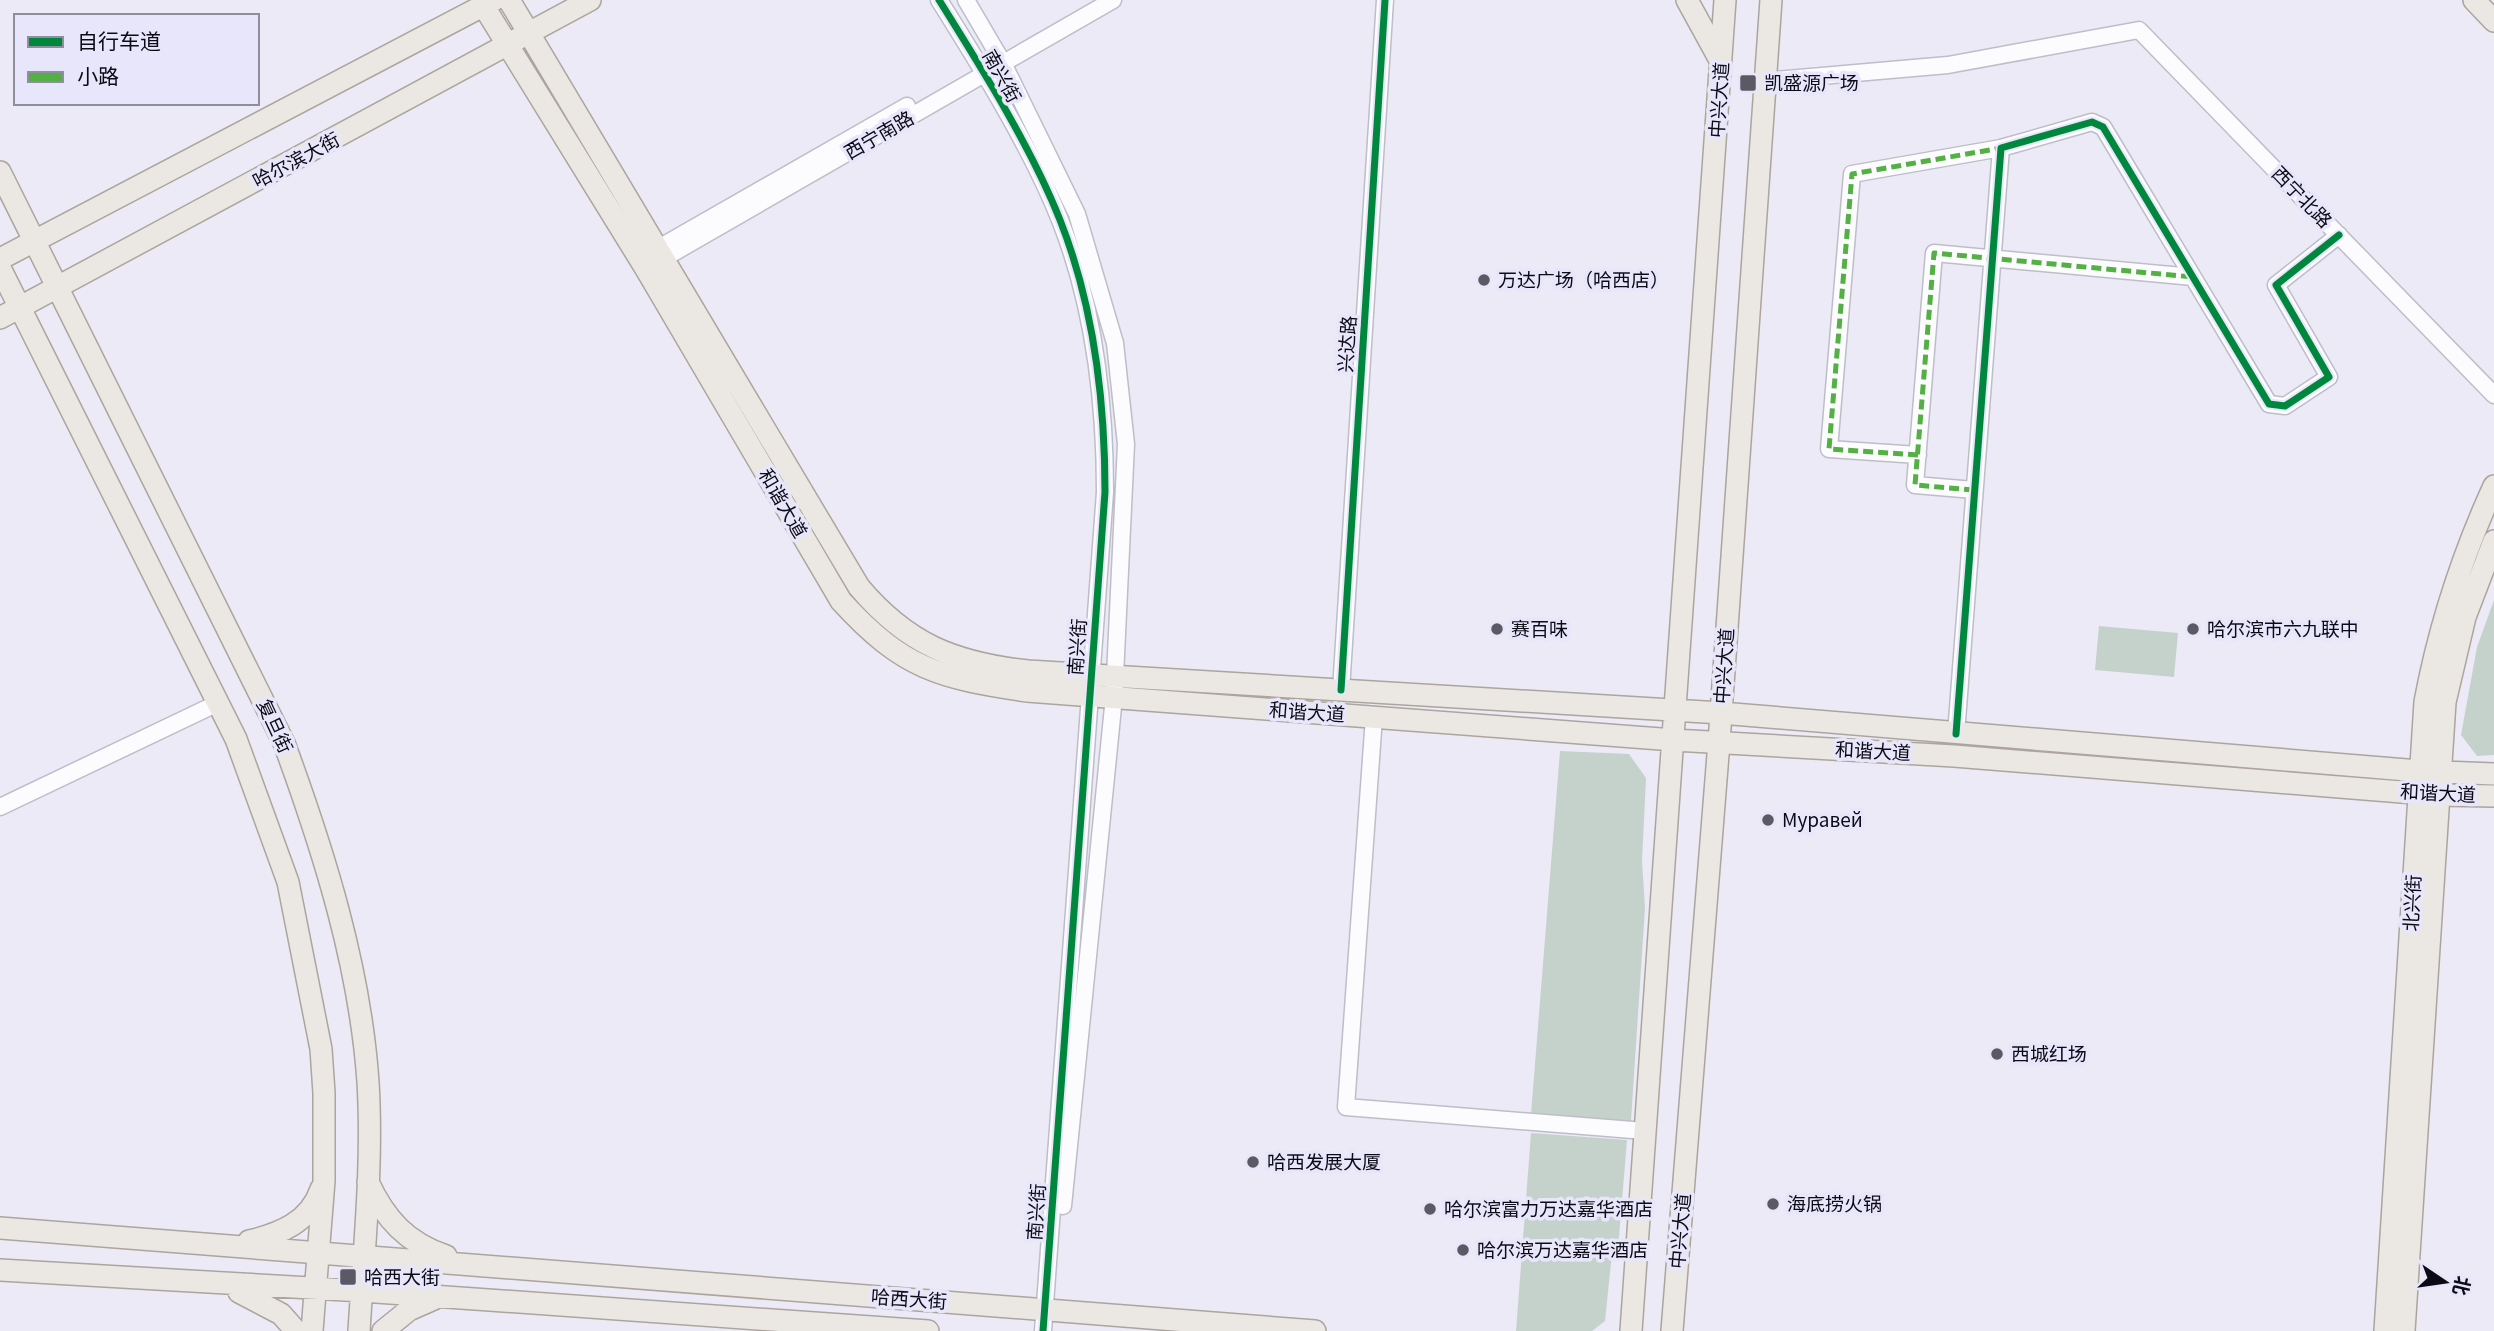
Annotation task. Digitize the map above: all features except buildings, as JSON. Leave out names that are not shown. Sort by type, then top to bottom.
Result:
[{"type":"main road","name":"和谐大道","points":[[509,0],[841,601],[870,633],[908,660],[946,677],[1027,691],[1090,685],[1341,690],[1721,713],[2429,772],[2494,774]]},
{"type":"main road","name":"哈尔滨大街","points":[[0,318],[590,0]]},
{"type":"main road","points":[[1687,0],[1721,62]]},
{"type":"main road","name":"中兴大道","points":[[1631,1331],[1726,0]]},
{"type":"main road","name":"中兴大道","points":[[1672,1331],[1719,742],[1771,0]]},
{"type":"main road","points":[[2474,0],[2494,20]]},
{"type":"main road","name":"和谐大道","points":[[489,3],[508,46],[652,259]]},
{"type":"main road","points":[[0,260],[489,3]]},
{"type":"main road","name":"复旦街","points":[[0,172],[284,743],[317,833],[340,921],[361,1020],[368,1080],[368,1181],[359,1331]]},
{"type":"main road","points":[[0,268],[218,703],[261,802],[288,882],[321,1049],[324,1181],[312,1331]]},
{"type":"main road","name":"北兴街","points":[[2404,1331],[2429,772],[2425,702],[2435,647],[2454,585],[2494,486]]},
{"type":"main road","name":"北兴街","points":[[2429,772],[2450,669],[2465,617],[2494,541]]},
{"type":"main road","name":"和谐大道","points":[[1114,686],[1374,717],[1674,740],[1954,756],[2428,794],[2494,796]]},
{"type":"main road","name":"北兴街","points":[[2385,1331],[2428,794]]},
{"type":"main road","points":[[228,1246],[270,1236],[304,1218],[317,1202],[324,1181]]},
{"type":"main road","points":[[368,1181],[387,1217],[405,1236],[420,1246],[471,1265]]},
{"type":"main road","name":"哈西大街","points":[[0,1228],[319,1251],[1050,1317],[1315,1331]]},
{"type":"main road","name":"哈西大街","points":[[0,1270],[315,1291],[362,1291],[928,1331]]},
{"type":"main road","points":[[221,1285],[263,1301],[281,1314],[296,1331]]},
{"type":"main road","points":[[383,1331],[409,1310],[438,1298]]},
{"type":"street","name":"南兴街","points":[[939,0],[982,69],[1061,222],[1086,303],[1099,371],[1105,492],[1090,685],[1050,1317]]},
{"type":"street","name":"南兴街","points":[[966,0],[1001,59],[1077,214],[1115,343],[1126,444],[1114,686],[1050,1317],[1043,1331]]},
{"type":"street","name":"西宁南路","points":[[1001,59],[1091,0]]},
{"type":"street","name":"西宁南路","points":[[652,259],[982,69],[1113,0]]},
{"type":"street","name":"兴达路","points":[[1341,690],[1385,0]]},
{"type":"street","name":"西宁北路","points":[[1764,82],[1948,65],[2139,30],[2494,395]]},
{"type":"street","points":[[1918,454],[1829,449],[1852,174],[2001,148],[2092,122],[2103,127],[2269,404],[2285,406],[2329,377],[2276,285],[2339,235]]},
{"type":"street","points":[[1956,734],[2001,148]]},
{"type":"street","points":[[1975,490],[1915,485],[1934,253],[2193,277]]},
{"type":"street","points":[[0,807],[218,703]]},
{"type":"street","points":[[1374,717],[1346,1107],[1645,1131]]},
{"type":"shaded area","points":[[2494,600],[2494,755],[2477,756],[2461,735],[2477,647]]},
{"type":"shaded area","points":[[2099,626],[2178,633],[2174,677],[2095,670]]},
{"type":"shaded area","points":[[1560,751],[1629,754],[1646,778],[1642,861],[1645,908],[1631,1121],[1531,1114]]},
{"type":"shaded area","points":[[1531,1133],[1627,1140],[1619,1237],[1611,1263],[1605,1321],[1592,1331],[1516,1331]]},
{"type":"marked path","points":[[1918,455],[1829,449],[1852,174],[2001,148]]},
{"type":"marked path","points":[[1974,490],[1915,485],[1934,253],[2193,277]]},
{"type":"cycle path","points":[[939,0],[1020,136],[1060,220],[1072,253],[1089,320],[1103,423],[1105,492],[1043,1331]]},
{"type":"cycle path","points":[[1341,690],[1385,0]]},
{"type":"cycle path","points":[[1956,734],[2001,148],[2092,122],[2103,127],[2269,404],[2285,406],[2329,377],[2276,285],[2339,235]]},
{"type":"place","name":"凯盛源广场","points":[[1748,83]]},
{"type":"place","name":"万达广场（哈西店）","points":[[1484,280]]},
{"type":"place","name":"赛百味","points":[[1497,629]]},
{"type":"place","name":"哈尔滨市六九联中","points":[[2193,629]]},
{"type":"place","name":"Муравей","points":[[1768,820]]},
{"type":"place","name":"西城红场","points":[[1997,1054]]},
{"type":"place","name":"哈西发展大厦","points":[[1253,1162]]},
{"type":"place","name":"海底捞火锅","points":[[1773,1204]]},
{"type":"place","name":"哈尔滨富力万达嘉华酒店","points":[[1430,1209]]},
{"type":"place","name":"哈尔滨万达嘉华酒店","points":[[1463,1250]]},
{"type":"place","name":"哈西大街","points":[[348,1277]]}]
